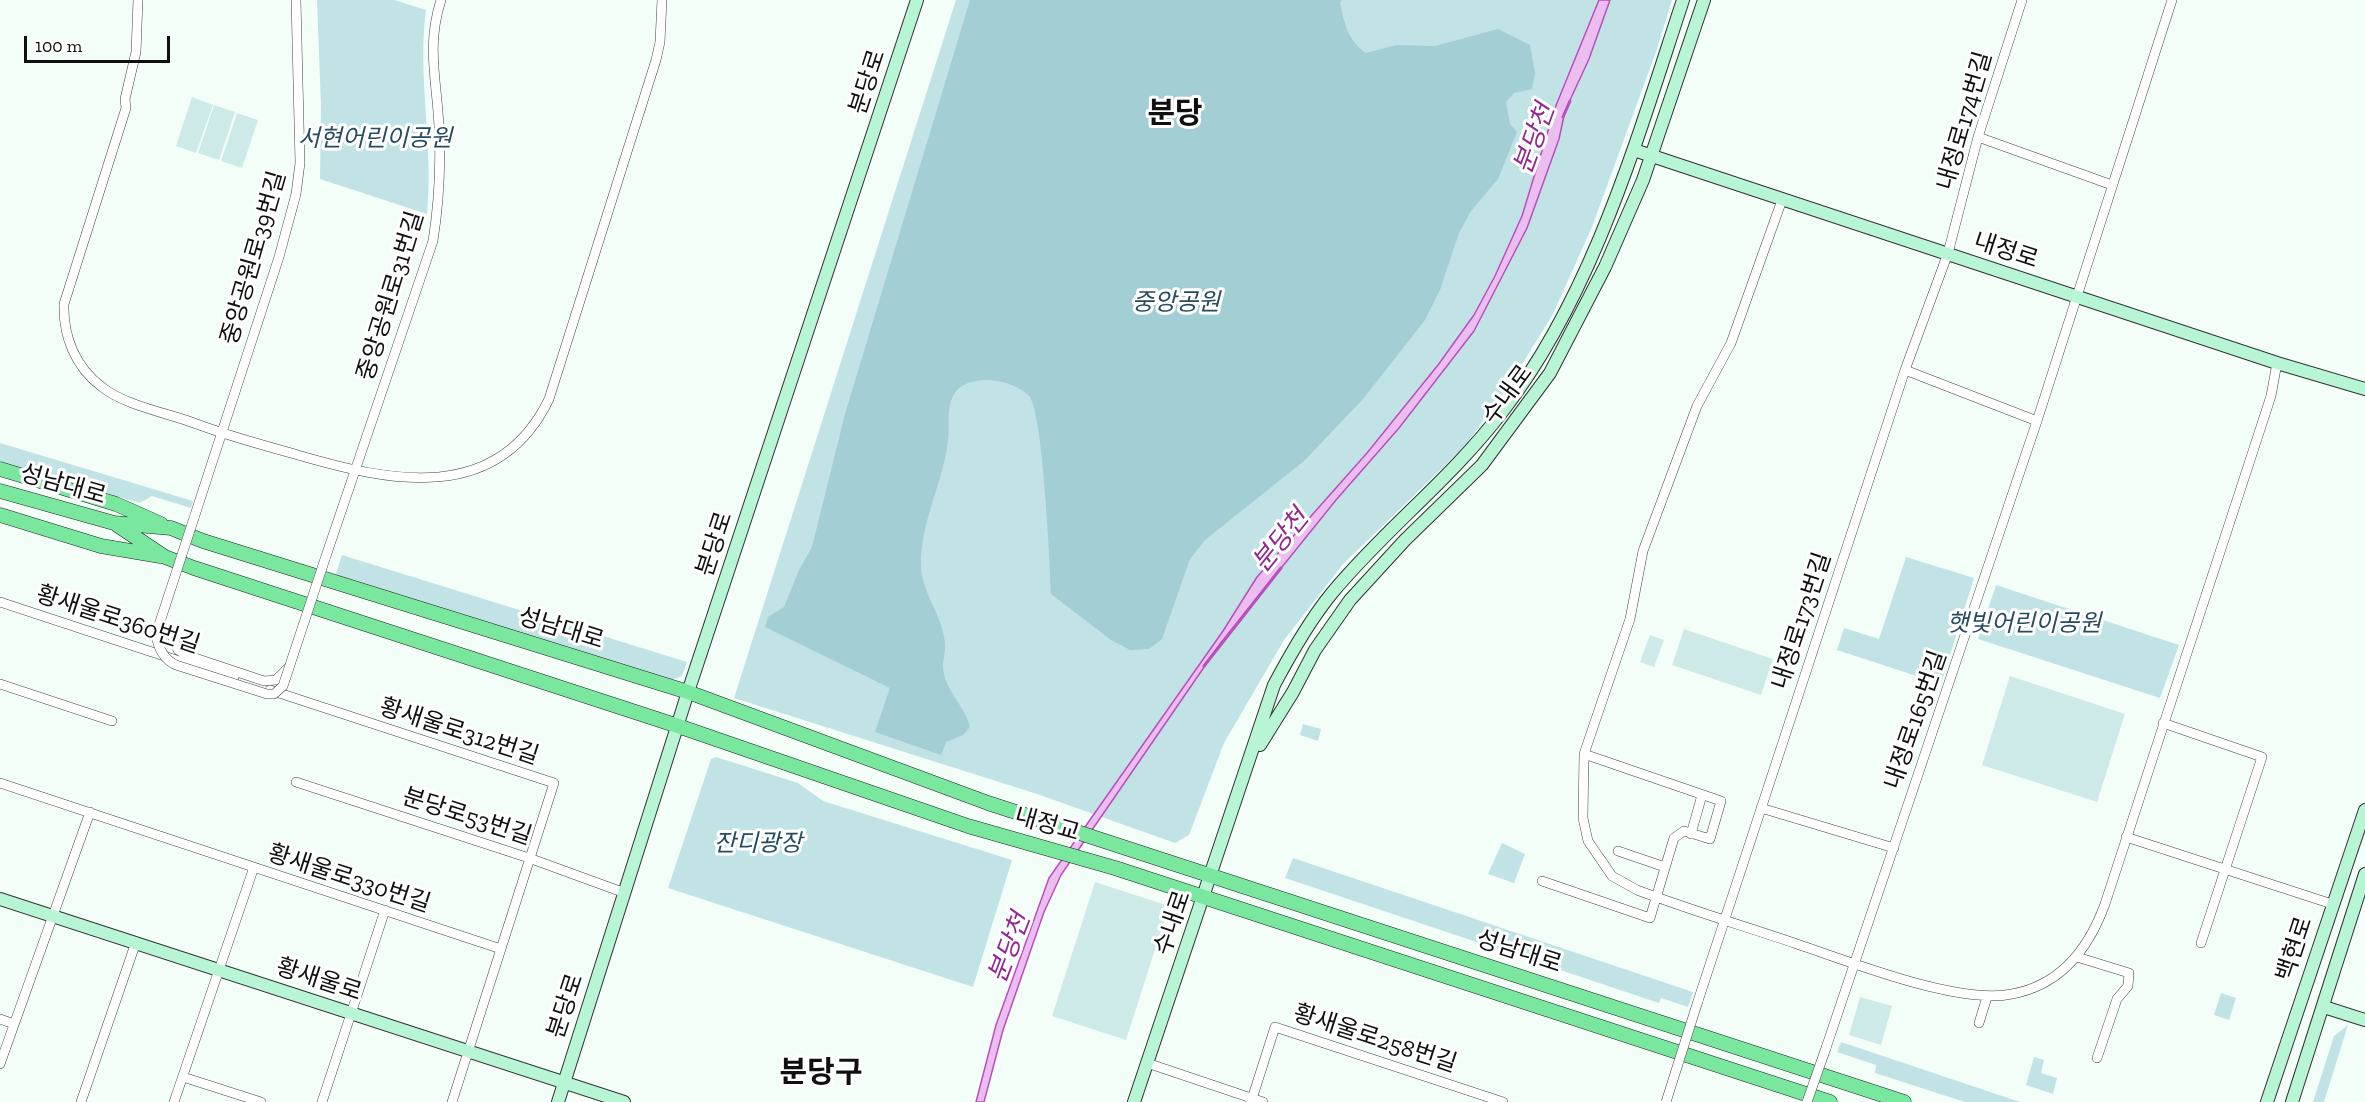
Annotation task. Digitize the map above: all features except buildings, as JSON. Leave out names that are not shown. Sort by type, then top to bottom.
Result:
[{"type":"main road","name":"분당로","points":[[558,1102],[688,692],[917,0]]},
{"type":"main road","name":"수내로","points":[[1134,1102],[1274,685],[1312,620],[1350,572],[1473,449],[1537,363],[1591,256],[1634,150],[1683,0]]},
{"type":"main road","name":"수내로","points":[[1251,758],[1293,692],[1320,641],[1350,600],[1405,540],[1482,465],[1534,398],[1550,373],[1591,294],[1653,156],[1704,0]]},
{"type":"main road","name":"내정로","points":[[1634,150],[2277,363],[2365,389]]},
{"type":"main road","points":[[0,469],[116,504],[171,528]]},
{"type":"main road","name":"성남대로","points":[[0,491],[114,523],[171,528],[203,541],[688,692],[988,803],[1904,1102]]},
{"type":"main road","points":[[0,515],[101,546],[165,556]]},
{"type":"main road","name":"성남대로","points":[[114,523],[165,556],[678,726],[968,826]]},
{"type":"main road","name":"백현로","points":[[2267,1102],[2365,810]]},
{"type":"main road","name":"내정교","points":[[968,826],[1114,868]]},
{"type":"main road","name":"성남대로","points":[[1114,868],[1830,1102]]},
{"type":"main road","name":"백현로","points":[[2292,1102],[2365,874]]},
{"type":"main road","name":"황새울로","points":[[0,899],[624,1102]]},
{"type":"main road","points":[[2324,1006],[2365,1020]]},
{"type":"street","points":[[138,0],[138,32],[124,99],[126,108],[64,304],[65,329],[70,348],[100,386],[111,394],[221,433],[355,472],[414,480],[459,473],[482,465],[508,452],[522,441],[538,422],[549,399],[656,60],[660,42],[662,0]]},
{"type":"street","name":"중앙공원로39번길","points":[[159,626],[279,257],[296,194],[300,164],[296,0]]},
{"type":"street","name":"중앙공원로31번길","points":[[159,626],[157,642],[164,655],[172,663],[267,694],[274,694],[282,689],[433,241],[439,206],[441,166],[431,41],[441,0]]},
{"type":"street","name":"내정로174번길","points":[[1948,253],[1978,137],[2022,0]]},
{"type":"street","name":"내정로165번길","points":[[1807,1102],[1856,964],[2037,421],[2172,0]]},
{"type":"street","points":[[1978,137],[2112,185]]},
{"type":"street","points":[[1782,200],[1731,344],[1697,406],[1643,550],[1630,619],[1584,754],[1583,818],[1588,841],[1612,876],[1657,897],[1856,964],[1952,992],[1988,997],[2014,994],[2038,986],[2077,957],[2097,926],[2271,396],[2277,363]]},
{"type":"street","name":"내정로173번길","points":[[1666,1102],[1905,370],[1948,253]]},
{"type":"street","points":[[1905,370],[2037,421]]},
{"type":"street","name":"황새울로360번길","points":[[0,602],[224,676]]},
{"type":"street","points":[[159,626],[172,636],[178,650],[186,655],[264,681],[276,680],[290,667]]},
{"type":"street","name":"황새울로312번길","points":[[224,676],[554,783],[452,1102]]},
{"type":"street","points":[[0,684],[112,721]]},
{"type":"street","points":[[2163,723],[2262,757],[2201,943]]},
{"type":"street","points":[[1584,754],[1721,801],[1710,839]]},
{"type":"street","name":"분당로53번길","points":[[296,782],[530,858],[625,893]]},
{"type":"street","points":[[0,783],[254,867]]},
{"type":"street","points":[[1691,834],[1702,795]]},
{"type":"street","points":[[1761,808],[1894,848]]},
{"type":"street","points":[[0,1064],[90,812]]},
{"type":"street","points":[[1542,881],[1650,918],[1674,838],[1684,831],[1720,843]]},
{"type":"street","points":[[2126,837],[2332,904]]},
{"type":"street","points":[[1618,851],[1665,867]]},
{"type":"street","name":"황새울로330번길","points":[[174,1102],[254,867],[501,949]]},
{"type":"street","points":[[322,1102],[385,910]]},
{"type":"street","points":[[81,1102],[136,942]]},
{"type":"street","points":[[2077,957],[2129,973],[2128,986],[2117,999],[2097,1058]]},
{"type":"street","points":[[1979,1023],[1988,997]]},
{"type":"street","points":[[0,1019],[14,1024]]},
{"type":"street","name":"황새울로258번길","points":[[1251,1100],[1275,1027],[1503,1102]]},
{"type":"street","points":[[1147,1063],[1251,1100],[1263,1102]]},
{"type":"street","points":[[183,1077],[261,1102]]},
{"type":"green space","name":"서현어린이공원","points":[[317,0],[394,0],[426,10],[423,61],[429,163],[427,214],[320,179],[321,106]]},
{"type":"green space","name":"중앙공원","points":[[956,0],[1672,0],[1657,49],[1592,227],[1553,314],[1513,379],[1465,446],[1343,564],[1284,640],[1224,743],[1189,835],[1175,843],[1040,795],[734,698]]},
{"type":"green space","name":"중앙공원","points":[[970,0],[1342,0],[1340,2],[1348,31],[1355,43],[1366,53],[1396,45],[1435,46],[1498,29],[1530,45],[1535,73],[1532,89],[1514,93],[1506,102],[1510,124],[1517,132],[1498,179],[1471,211],[1459,233],[1440,290],[1425,320],[1363,399],[1304,461],[1205,540],[1190,559],[1162,639],[1149,649],[1130,650],[1111,640],[1051,594],[1042,458],[1034,408],[1029,396],[1012,385],[990,380],[968,383],[959,388],[953,396],[950,407],[945,457],[924,534],[921,565],[924,585],[943,633],[945,647],[943,666],[946,681],[970,727],[963,735],[946,742],[941,755],[875,732],[890,688],[765,627],[768,617],[784,607],[799,570],[812,547],[845,414]]},
{"type":"green space","points":[[0,443],[193,501],[191,508],[152,496],[140,503],[0,461]]},
{"type":"green space","points":[[342,555],[687,662],[682,676],[669,681],[335,577]]},
{"type":"green space","points":[[1906,557],[1974,578],[1941,684],[1837,650],[1844,628],[1879,639]]},
{"type":"green space","name":"햇빛어린이공원","points":[[1996,585],[2179,645],[2160,698],[1978,639]]},
{"type":"green space","points":[[1303,724],[1321,729],[1318,741],[1300,735]]},
{"type":"green space","name":"잔디광장","points":[[716,757],[798,783],[823,801],[1012,860],[973,987],[668,888],[711,759]]},
{"type":"green space","points":[[1502,843],[1525,854],[1514,883],[1488,874]]},
{"type":"green space","points":[[1293,858],[1693,992],[1688,1007],[1661,998],[1659,1003],[1285,878]]},
{"type":"green space","points":[[2221,993],[2236,998],[2229,1020],[2214,1015]]},
{"type":"green space","points":[[2348,1025],[2324,1102],[2313,1102],[2334,1036]]},
{"type":"green space","points":[[1841,1042],[2020,1102],[1965,1102],[1875,1073],[1876,1065],[1837,1052]]},
{"type":"green space","points":[[2034,1057],[2044,1060],[2041,1073],[2057,1078],[2053,1094],[2026,1085]]},
{"type":"shaded area","points":[[1599,0],[1610,0],[1589,59],[1565,111],[1559,139],[1527,228],[1474,331],[1399,428],[1336,500],[1220,644],[1061,875],[1044,912],[1003,1030],[984,1102],[976,1102],[996,1025],[1049,878],[1223,631],[1257,577],[1367,453],[1438,365],[1474,315],[1495,276],[1522,216],[1555,108]]},
{"type":"shaded area","points":[[192,97],[213,105],[196,153],[176,146]]},
{"type":"shaded area","points":[[214,105],[235,112],[219,160],[198,153]]},
{"type":"shaded area","points":[[237,113],[258,120],[242,168],[221,161]]},
{"type":"shaded area","points":[[1684,629],[1773,659],[1761,695],[1672,665]]},
{"type":"shaded area","points":[[1650,635],[1664,640],[1654,667],[1640,662]]},
{"type":"shaded area","points":[[2010,676],[2125,714],[2097,802],[1982,765]]},
{"type":"shaded area","points":[[1095,882],[1169,906],[1126,1040],[1052,1016]]},
{"type":"shaded area","points":[[1860,997],[1892,1006],[1881,1045],[1849,1035]]},
{"type":"waterway","name":"분당천","points":[[1563,117],[1570,101]]},
{"type":"waterway","name":"분당천","points":[[1204,666],[1281,568]]},
{"type":"district","name":"분당","points":[[1175,114]]},
{"type":"district","name":"분당구","points":[[821,1073]]}]
